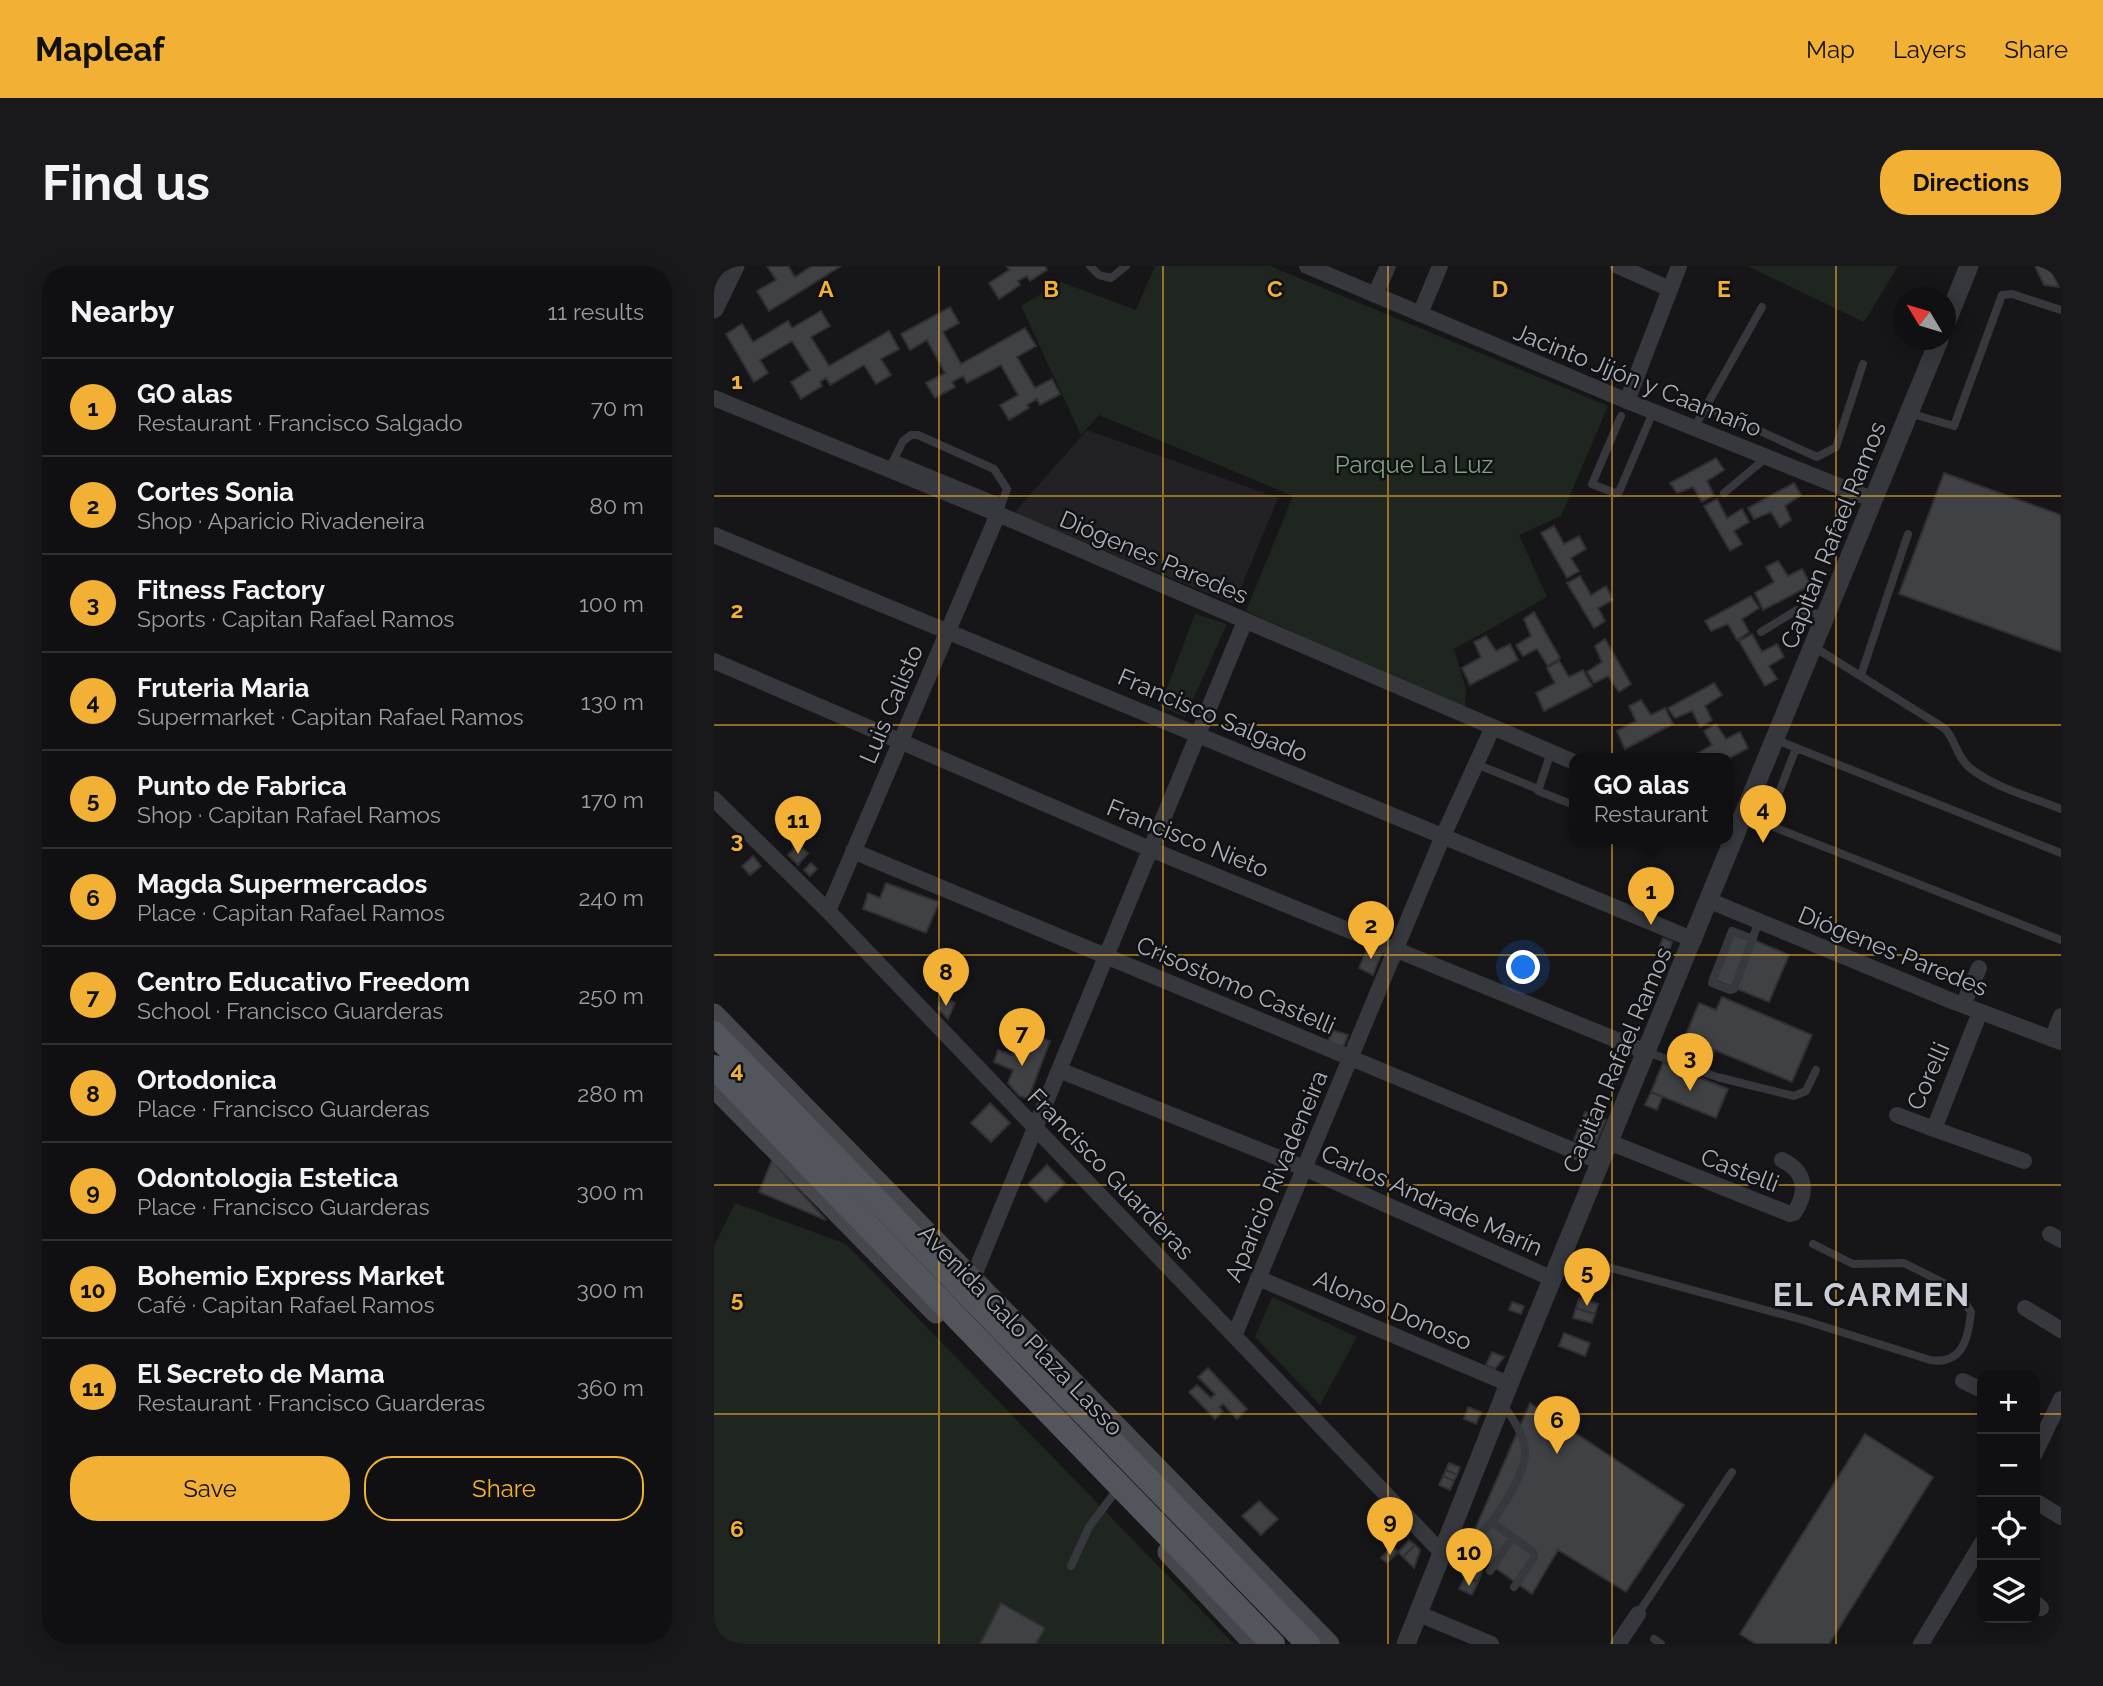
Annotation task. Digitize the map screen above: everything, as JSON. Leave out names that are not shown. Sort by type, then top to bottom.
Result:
[{"type":"main road","name":"Avenida Galo Plaza Lasso","points":[[714,1014],[1329,1644]]},
{"type":"main road","name":"Avenida Galo Plaza Lasso","points":[[714,1033],[1307,1644]]},
{"type":"main road","name":"Avenida Galo Plaza Lasso","points":[[714,1067],[1273,1644]]},
{"type":"main road","name":"Avenida Galo Plaza Lasso","points":[[714,1087],[1114,1495],[1254,1644]]},
{"type":"street","name":"Jacinto Jijón y Caamaño","points":[[1307,266],[1420,314],[1624,409],[1653,412],[1874,500]]},
{"type":"street","points":[[1375,295],[1388,266]]},
{"type":"street","points":[[1420,314],[1440,266]]},
{"type":"street","points":[[1618,266],[1670,289]]},
{"type":"street","points":[[1624,409],[1679,266]]},
{"type":"street","points":[[1956,297],[1969,266]]},
{"type":"street","points":[[714,310],[731,268]]},
{"type":"street","name":"Capitan Rafael Ramos","points":[[1736,824],[1814,647],[1935,350]]},
{"type":"street","name":"Diógenes Paredes","points":[[714,398],[892,464],[1000,508],[1245,621],[1569,760]]},
{"type":"street","name":"Luis Calisto","points":[[828,911],[1000,508]]},
{"type":"street","name":"Francisco Salgado","points":[[714,535],[1694,940]]},
{"type":"street","points":[[972,1280],[1245,621]]},
{"type":"street","name":"Francisco Nieto","points":[[714,661],[1150,849],[1397,947],[1646,1052]]},
{"type":"street","name":"Aparicio Rivadeneira","points":[[1235,1334],[1443,836],[1493,727]]},
{"type":"street","name":"Francisco Guarderas","points":[[714,799],[828,911],[1443,1554]]},
{"type":"street","name":"Capitan Rafael Ramos","points":[[1406,1644],[1509,1384],[1694,940],[1729,844]]},
{"type":"street","name":"Crisostomo Castelli","points":[[853,851],[1601,1162]]},
{"type":"street","name":"Diógenes Paredes","points":[[1709,900],[1964,1006],[2057,1040]]},
{"type":"street","points":[[1964,1006],[1979,968]]},
{"type":"street","name":"Corelli","points":[[1897,1115],[1934,1129],[1980,1012]]},
{"type":"street","points":[[2057,1040],[2061,1016]]},
{"type":"street","name":"Carlos Andrade Marín","points":[[1059,1070],[1304,1168],[1553,1279]]},
{"type":"street","points":[[1934,1129],[2024,1161]]},
{"type":"street","name":"Castelli","points":[[1609,1142],[1790,1214],[1794,1213],[1800,1200],[1802,1178],[1797,1167],[1782,1160]]},
{"type":"street","name":"Alonso Donoso","points":[[1258,1278],[1509,1384]]},
{"type":"street","points":[[2025,1308],[2061,1330]]},
{"type":"street","points":[[1963,1381],[1977,1388]]},
{"type":"street","points":[[2040,1444],[2061,1399]]},
{"type":"street","points":[[2040,1418],[2051,1423]]},
{"type":"street","points":[[2040,1503],[2061,1517]]},
{"type":"street","points":[[1921,1644],[1977,1563]]},
{"type":"street","points":[[1419,1614],[1491,1644]]},
{"type":"street","points":[[1619,1644],[1638,1614]]},
{"type":"lane","points":[[1090,266],[1094,273],[1111,278],[1126,266]]},
{"type":"lane","points":[[1909,413],[1954,426],[2002,295],[2012,294],[2061,310]]},
{"type":"lane","points":[[1694,428],[1762,307]]},
{"type":"lane","points":[[1705,406],[1817,457],[1836,447],[1863,364]]},
{"type":"lane","points":[[1624,409],[1592,484],[1615,494],[1653,412]]},
{"type":"lane","points":[[892,464],[908,437],[918,435],[994,469],[1006,483],[1000,508]]},
{"type":"lane","points":[[1724,493],[1767,457]]},
{"type":"lane","points":[[1861,675],[1908,534]]},
{"type":"lane","points":[[1761,632],[1800,609],[1827,616]]},
{"type":"lane","points":[[1814,647],[1944,727],[1951,734],[1960,757],[1970,768],[2000,785],[2061,809]]},
{"type":"lane","points":[[1774,739],[2061,853]]},
{"type":"lane","points":[[1767,824],[1796,748]]},
{"type":"lane","points":[[1538,789],[1552,752]]},
{"type":"lane","points":[[1476,764],[1569,803]]},
{"type":"lane","points":[[1736,824],[1767,824],[2061,940]]},
{"type":"lane","points":[[1753,939],[1732,931],[1712,983],[1734,989],[1753,939],[1759,921]]},
{"type":"lane","points":[[1646,1052],[1717,1077],[1787,1095],[1802,1094],[1815,1070]]},
{"type":"lane","points":[[1563,1255],[1791,1316],[1930,1360],[1945,1362],[1957,1355],[1969,1326],[1970,1312],[1954,1291],[1905,1263],[1853,1264],[1813,1244]]},
{"type":"lane","points":[[1443,1554],[1474,1539],[1492,1522],[1515,1482],[1525,1456],[1516,1424],[1502,1402]]},
{"type":"lane","points":[[1638,1614],[1732,1472]]},
{"type":"lane","points":[[1072,1566],[1089,1527],[1114,1495]]},
{"type":"lane","points":[[1492,1522],[1534,1555],[1514,1587]]},
{"type":"lane","points":[[1490,1571],[1512,1538]]},
{"type":"shaded area","points":[[1087,430],[1278,498],[1234,604],[1014,513]]},
{"type":"green space","name":"Parque La Luz","points":[[1155,266],[1270,266],[1608,406],[1561,516],[1519,535],[1547,597],[1454,649],[1466,689],[1465,710],[1246,611],[1293,496],[1099,415],[1081,435],[1021,306],[1061,282],[1136,310]]},
{"type":"green space","points":[[1747,266],[1898,266],[1864,322]]},
{"type":"green space","points":[[1195,614],[1227,624],[1185,717],[1160,706]]},
{"type":"green space","points":[[735,1203],[846,1244],[1234,1644],[714,1644],[714,1246]]},
{"type":"green space","points":[[1272,1297],[1357,1337],[1320,1405],[1255,1337]]},
{"type":"building","points":[[767,266],[788,266],[795,277],[812,266],[841,266],[769,311],[757,291],[776,280]]},
{"type":"building","points":[[1007,266],[1045,266],[1047,270],[1030,281],[1027,276],[1018,281],[1020,285],[999,299],[989,283],[1009,270]]},
{"type":"building","points":[[2035,266],[2049,266],[2059,287],[2044,285]]},
{"type":"building","points":[[950,307],[959,323],[943,332],[961,364],[1025,328],[1036,346],[1017,357],[1035,388],[1052,379],[1060,394],[1040,405],[1037,399],[1027,405],[1029,408],[1009,420],[1000,405],[1018,395],[1001,365],[967,383],[963,376],[952,382],[955,387],[935,398],[926,383],[945,373],[927,340],[910,350],[901,334]]},
{"type":"building","points":[[821,311],[830,326],[811,337],[829,366],[889,331],[899,349],[881,359],[891,375],[876,384],[864,365],[830,385],[826,378],[820,382],[822,386],[801,399],[791,382],[810,370],[792,341],[760,360],[768,373],[754,382],[726,334],[742,324],[753,342],[788,321],[792,328]]},
{"type":"building","points":[[1716,458],[1724,470],[1707,481],[1714,495],[1702,502],[1693,487],[1677,493],[1670,483]]},
{"type":"building","points":[[1944,473],[2061,515],[2061,652],[1899,594]]},
{"type":"building","points":[[1794,483],[1801,495],[1785,506],[1791,520],[1780,527],[1771,512],[1754,519],[1748,508]]},
{"type":"building","points":[[1717,499],[1727,518],[1742,509],[1749,522],[1734,531],[1742,544],[1730,551],[1704,506]]},
{"type":"building","points":[[1554,526],[1564,544],[1579,536],[1586,549],[1571,558],[1579,571],[1567,578],[1541,533]]},
{"type":"building","points":[[1778,561],[1788,576],[1802,569],[1811,585],[1763,610],[1755,593],[1774,582],[1766,567]]},
{"type":"building","points":[[1580,576],[1591,595],[1606,586],[1613,600],[1598,608],[1605,621],[1594,628],[1567,583]]},
{"type":"building","points":[[1751,596],[1759,608],[1742,619],[1749,632],[1737,640],[1728,624],[1711,631],[1705,621]]},
{"type":"building","points":[[1534,612],[1560,658],[1548,666],[1537,649],[1523,656],[1516,645],[1531,636],[1524,619]]},
{"type":"building","points":[[1752,634],[1762,652],[1777,644],[1784,657],[1769,666],[1777,679],[1765,686],[1739,641]]},
{"type":"building","points":[[1486,636],[1496,651],[1510,644],[1518,660],[1470,685],[1462,668],[1481,657],[1474,642]]},
{"type":"building","points":[[1605,639],[1631,684],[1619,692],[1608,676],[1594,683],[1587,672],[1602,662],[1595,646]]},
{"type":"building","points":[[1559,661],[1569,677],[1583,670],[1592,686],[1544,711],[1536,693],[1555,683],[1547,668]]},
{"type":"building","points":[[1714,683],[1722,695],[1705,706],[1712,720],[1700,727],[1692,711],[1675,718],[1668,708]]},
{"type":"building","points":[[1641,700],[1651,715],[1665,708],[1673,724],[1625,749],[1617,731],[1636,721],[1629,706]]},
{"type":"building","points":[[1716,724],[1726,739],[1740,732],[1748,748],[1733,756],[1733,753],[1698,753],[1712,745],[1704,731]]},
{"type":"building","points":[[798,844],[808,853],[798,865],[788,855]]},
{"type":"building","points":[[753,856],[761,866],[750,875],[742,866]]},
{"type":"building","points":[[811,863],[817,869],[810,876],[804,870]]},
{"type":"building","points":[[886,883],[939,902],[926,933],[863,909],[868,893],[880,898]]},
{"type":"building","points":[[1730,930],[1789,955],[1769,1002],[1710,978]]},
{"type":"building","points":[[1663,938],[1672,942],[1669,952],[1659,948]]},
{"type":"building","points":[[1369,944],[1383,950],[1373,975],[1359,968]]},
{"type":"building","points":[[942,997],[955,1003],[948,1019],[938,1009]]},
{"type":"building","points":[[1722,997],[1812,1035],[1792,1082],[1715,1050],[1710,1062],[1680,1049],[1699,1003],[1716,1010]]},
{"type":"building","points":[[1021,1030],[1050,1041],[1028,1099],[1019,1096],[1008,1083],[1013,1070],[994,1062],[998,1050],[1012,1055]]},
{"type":"building","points":[[1332,1030],[1348,1035],[1343,1048],[1328,1042]]},
{"type":"building","points":[[1663,1063],[1728,1089],[1716,1118],[1651,1092]]},
{"type":"building","points":[[1651,1092],[1662,1097],[1657,1110],[1645,1105]]},
{"type":"building","points":[[990,1103],[1010,1123],[991,1142],[971,1123]]},
{"type":"building","points":[[1585,1112],[1606,1120],[1594,1148],[1574,1140]]},
{"type":"building","points":[[772,1160],[826,1220],[759,1192]]},
{"type":"building","points":[[1047,1165],[1065,1183],[1046,1202],[1028,1184]]},
{"type":"building","points":[[1579,1298],[1598,1304],[1595,1314],[1576,1308]]},
{"type":"building","points":[[1512,1302],[1524,1306],[1521,1314],[1509,1310]]},
{"type":"building","points":[[1576,1308],[1595,1314],[1592,1323],[1573,1318]]},
{"type":"building","points":[[1564,1333],[1590,1343],[1585,1356],[1559,1346]]},
{"type":"building","points":[[1492,1352],[1504,1357],[1495,1369],[1486,1365]]},
{"type":"building","points":[[1208,1368],[1247,1409],[1237,1419],[1223,1404],[1219,1407],[1223,1411],[1215,1419],[1189,1392],[1197,1385],[1211,1398],[1215,1394],[1198,1377]]},
{"type":"building","points":[[1530,1403],[1684,1505],[1626,1592],[1558,1550],[1532,1594],[1467,1548]]},
{"type":"building","points":[[1468,1407],[1481,1412],[1476,1424],[1464,1419]]},
{"type":"building","points":[[1865,1434],[1933,1477],[1829,1644],[1756,1644],[1740,1634]]},
{"type":"building","points":[[1449,1463],[1460,1467],[1457,1475],[1446,1470]]},
{"type":"building","points":[[1446,1470],[1457,1475],[1454,1481],[1443,1476]]},
{"type":"building","points":[[1443,1476],[1454,1481],[1450,1490],[1439,1485]]},
{"type":"building","points":[[1259,1501],[1278,1519],[1261,1535],[1242,1516]]},
{"type":"building","points":[[1409,1540],[1415,1545],[1403,1557],[1398,1552]]},
{"type":"building","points":[[1415,1545],[1420,1550],[1414,1568],[1403,1557]]},
{"type":"building","points":[[1392,1546],[1398,1552],[1387,1563],[1381,1558]]},
{"type":"building","points":[[1469,1564],[1483,1570],[1478,1582],[1465,1577]]},
{"type":"building","points":[[1465,1577],[1478,1582],[1472,1595],[1459,1589]]},
{"type":"building","points":[[1001,1603],[1045,1628],[1036,1644],[980,1644]]},
{"type":"place","name":"Fruteria Maria","points":[[1763,843]]},
{"type":"place","name":"El Secreto de Mama","points":[[798,854]]},
{"type":"place","name":"GO alas","points":[[1651,925]]},
{"type":"place","name":"Cortes Sonia","points":[[1371,959]]},
{"type":"place","name":"Ortodonica","points":[[946,1006]]},
{"type":"place","name":"Centro Educativo Freedom","points":[[1022,1066]]},
{"type":"place","name":"Fitness Factory","points":[[1690,1091]]},
{"type":"place","name":"Punto de Fabrica","points":[[1587,1306]]},
{"type":"place","name":"Magda Supermercados","points":[[1557,1454]]},
{"type":"place","name":"Odontologia Estetica","points":[[1390,1555]]},
{"type":"place","name":"Bohemio Express Market","points":[[1469,1586]]},
{"type":"district","name":"EL CARMEN","points":[[1872,1294]]}]
